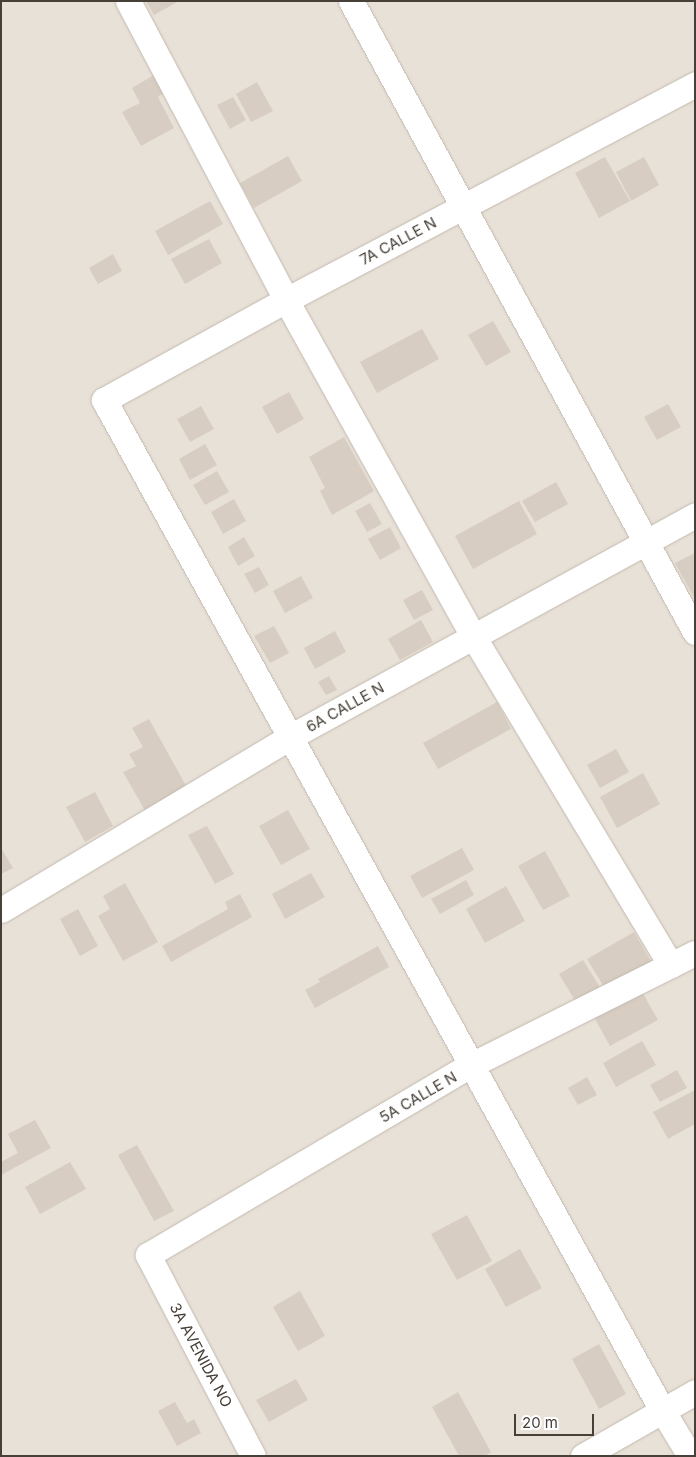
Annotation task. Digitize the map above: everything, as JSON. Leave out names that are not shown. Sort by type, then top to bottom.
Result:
[{"type":"street","points":[[121,1],[473,636],[671,965]]},
{"type":"street","points":[[128,1],[286,300]]},
{"type":"street","points":[[350,1],[695,632]]},
{"type":"street","name":"7A CALLE N","points":[[290,737],[104,400],[286,300],[695,84]]},
{"type":"street","name":"6A CALLE N","points":[[1,910],[290,737],[695,515]]},
{"type":"street","points":[[290,737],[662,1410],[690,1456]]},
{"type":"street","name":"5A CALLE N","points":[[148,1255],[472,1065],[695,952]]},
{"type":"street","name":"3A AVENIDA NO","points":[[148,1255],[253,1456]]},
{"type":"street","points":[[583,1456],[695,1392]]},
{"type":"shaded area","points":[[1,1],[695,1],[695,1456],[1,1456]]},
{"type":"building","points":[[146,1],[179,1],[154,15]]},
{"type":"building","points":[[154,75],[164,93],[158,97],[174,128],[141,146],[122,112],[140,103],[132,88]]},
{"type":"building","points":[[257,82],[273,111],[251,122],[236,94]]},
{"type":"building","points":[[233,97],[246,120],[230,129],[217,105]]},
{"type":"building","points":[[288,156],[302,181],[254,208],[240,183]]},
{"type":"building","points":[[605,157],[630,201],[599,218],[575,173]]},
{"type":"building","points":[[644,157],[659,185],[631,201],[616,172]]},
{"type":"building","points":[[210,201],[223,224],[168,255],[155,231]]},
{"type":"building","points":[[209,239],[222,263],[185,284],[171,259]]},
{"type":"building","points":[[113,254],[122,271],[98,284],[89,268]]},
{"type":"building","points":[[493,321],[511,352],[486,366],[468,335]]},
{"type":"building","points":[[422,329],[439,359],[377,393],[360,362]]},
{"type":"building","points":[[289,392],[304,419],[277,434],[262,407]]},
{"type":"building","points":[[668,404],[681,427],[657,440],[644,417]]},
{"type":"building","points":[[201,406],[214,429],[190,442],[177,419]]},
{"type":"building","points":[[344,437],[374,491],[332,515],[320,491],[325,488],[309,457]]},
{"type":"building","points":[[205,444],[217,465],[190,480],[179,459]]},
{"type":"building","points":[[217,471],[229,492],[205,505],[193,485]]},
{"type":"building","points":[[556,482],[568,504],[535,522],[522,501]]},
{"type":"building","points":[[234,499],[246,521],[223,534],[211,512]]},
{"type":"building","points":[[519,501],[537,534],[473,569],[455,536]]},
{"type":"building","points":[[370,503],[382,524],[367,532],[355,511]]},
{"type":"building","points":[[390,527],[401,548],[380,560],[368,539]]},
{"type":"building","points":[[244,537],[255,556],[238,566],[228,547]]},
{"type":"building","points":[[695,553],[695,599],[675,563]]},
{"type":"building","points":[[259,567],[269,585],[255,593],[244,574]]},
{"type":"building","points":[[301,576],[313,598],[285,613],[273,591]]},
{"type":"building","points":[[422,590],[433,610],[414,620],[403,600]]},
{"type":"building","points":[[421,620],[433,642],[400,660],[388,639]]},
{"type":"building","points":[[274,626],[289,653],[270,663],[254,636]]},
{"type":"building","points":[[335,631],[346,652],[315,669],[304,648]]},
{"type":"building","points":[[329,676],[337,690],[326,695],[318,682]]},
{"type":"building","points":[[497,702],[511,729],[438,769],[423,743]]},
{"type":"building","points":[[149,719],[189,791],[147,814],[123,772],[136,766],[129,754],[143,747],[132,728]]},
{"type":"building","points":[[616,749],[629,772],[600,788],[587,765]]},
{"type":"building","points":[[643,773],[660,804],[617,828],[600,797]]},
{"type":"building","points":[[95,792],[113,826],[85,842],[66,807]]},
{"type":"building","points":[[288,810],[310,849],[281,865],[259,826]]},
{"type":"building","points":[[207,826],[234,874],[215,884],[188,835]]},
{"type":"building","points":[[1,848],[13,868],[1,874]]},
{"type":"building","points":[[462,848],[474,870],[422,898],[410,876]]},
{"type":"building","points":[[545,851],[570,896],[543,910],[518,866]]},
{"type":"building","points":[[311,873],[325,897],[285,919],[272,894]]},
{"type":"building","points":[[466,880],[474,895],[440,914],[431,899]]},
{"type":"building","points":[[125,883],[158,942],[123,961],[98,916],[110,909],[103,896]]},
{"type":"building","points":[[506,886],[525,921],[485,943],[466,909]]},
{"type":"building","points":[[240,894],[252,917],[171,962],[162,946],[228,909],[225,902]]},
{"type":"building","points":[[78,909],[98,946],[80,956],[60,919]]},
{"type":"building","points":[[634,932],[653,965],[607,992],[587,959]]},
{"type":"building","points":[[378,946],[389,967],[315,1008],[305,990],[320,982],[318,979]]},
{"type":"building","points":[[583,960],[601,989],[577,1004],[559,974]]},
{"type":"building","points":[[641,990],[658,1020],[610,1046],[594,1017]]},
{"type":"building","points":[[642,1041],[656,1065],[616,1087],[603,1063]]},
{"type":"building","points":[[677,1070],[687,1088],[660,1102],[650,1085]]},
{"type":"building","points":[[587,1077],[597,1095],[578,1105],[568,1088]]},
{"type":"building","points":[[695,1090],[695,1124],[668,1139],[653,1112]]},
{"type":"building","points":[[35,1120],[51,1148],[1,1175],[1,1162],[18,1153],[8,1134]]},
{"type":"building","points":[[137,1145],[174,1211],[154,1221],[118,1155]]},
{"type":"building","points":[[70,1162],[86,1189],[40,1214],[25,1187]]},
{"type":"building","points":[[467,1215],[492,1261],[457,1280],[431,1234]]},
{"type":"building","points":[[520,1249],[542,1288],[506,1307],[485,1269]]},
{"type":"building","points":[[300,1291],[325,1336],[298,1351],[273,1307]]},
{"type":"building","points":[[599,1344],[626,1394],[599,1409],[572,1359]]},
{"type":"building","points":[[296,1379],[308,1400],[269,1422],[256,1400]]},
{"type":"building","points":[[458,1392],[491,1452],[485,1456],[459,1456],[432,1407]]},
{"type":"building","points":[[175,1402],[187,1423],[194,1419],[201,1433],[177,1446],[158,1411]]}]
